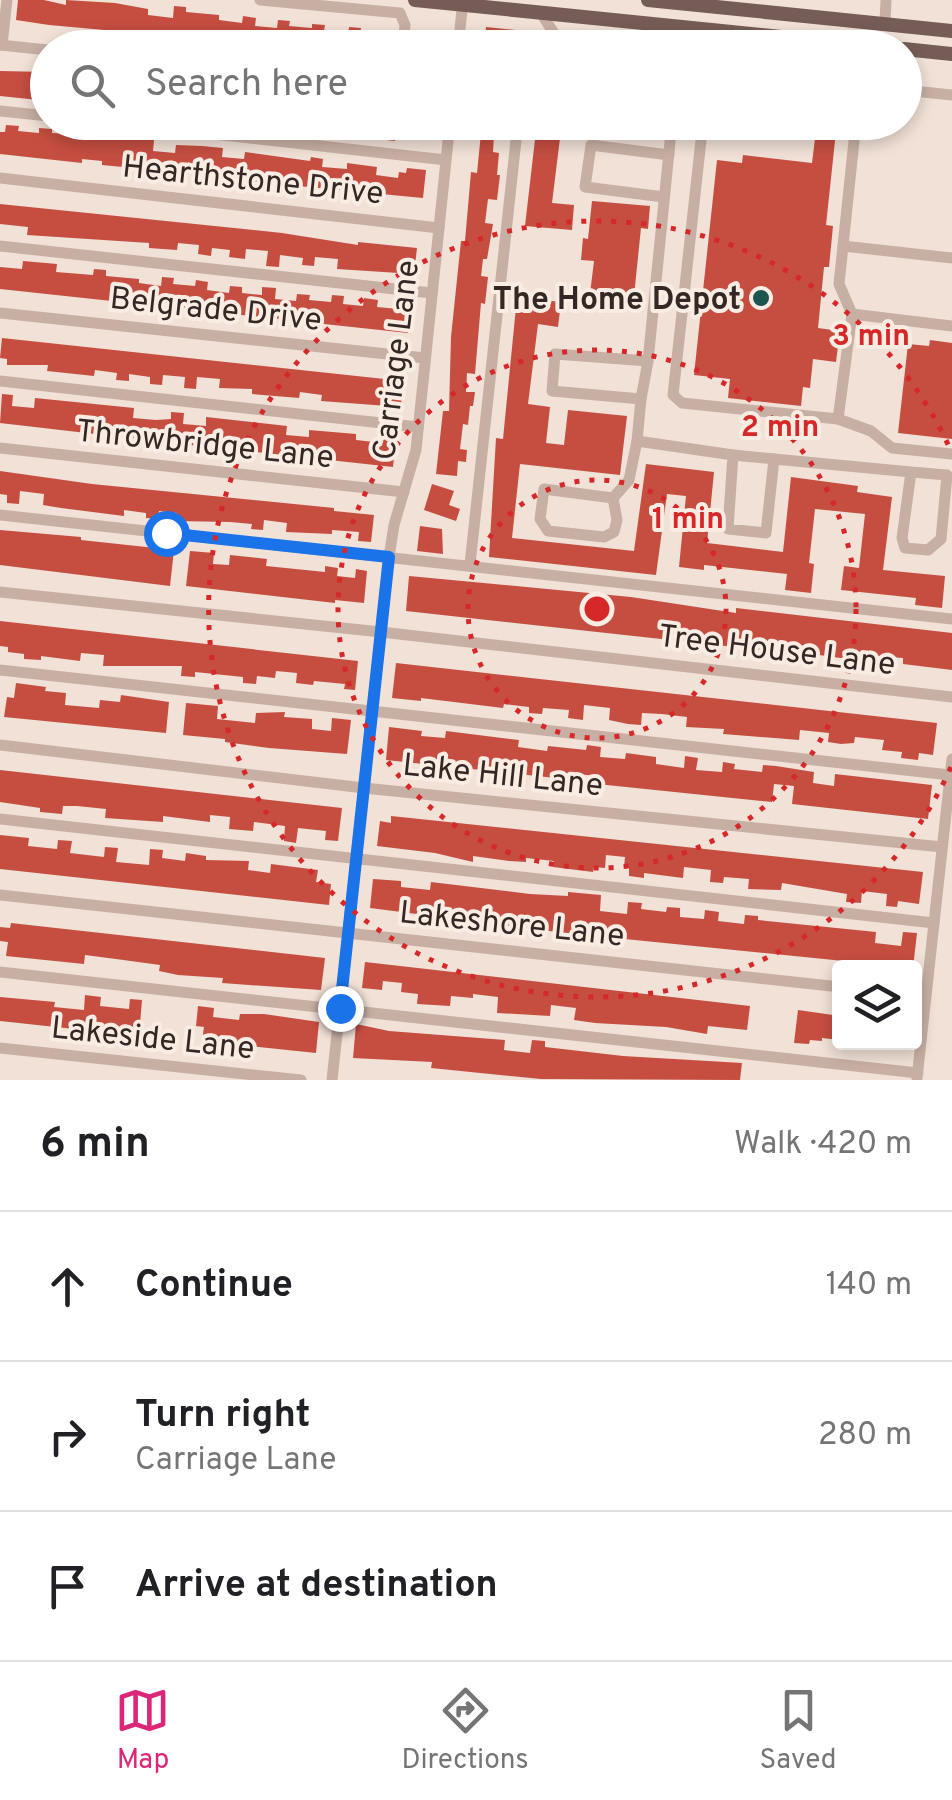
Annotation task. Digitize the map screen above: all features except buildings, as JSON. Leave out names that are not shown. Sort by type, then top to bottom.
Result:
[{"type":"main road","points":[[415,0],[707,30]]},
{"type":"main road","points":[[652,24],[651,0],[952,30]]},
{"type":"main road","points":[[716,30],[718,8]]},
{"type":"main road","points":[[922,51],[952,54]]},
{"type":"street","points":[[8,0],[1,45],[30,48]]},
{"type":"street","points":[[260,0],[400,13],[405,30]]},
{"type":"street","points":[[884,23],[886,0]]},
{"type":"street","points":[[460,30],[463,2]]},
{"type":"street","points":[[541,13],[553,30]]},
{"type":"street","points":[[652,24],[652,30]]},
{"type":"street","points":[[922,92],[952,95]]},
{"type":"street","points":[[0,110],[30,114]]},
{"type":"street","points":[[268,140],[446,160]]},
{"type":"street","name":"Carriage Lane","points":[[332,1080],[389,557],[416,450],[448,140]]},
{"type":"street","points":[[470,564],[516,140]]},
{"type":"street","points":[[613,498],[544,489],[540,519],[548,530],[604,537],[614,532],[613,498],[629,480],[637,442],[670,140]]},
{"type":"street","points":[[701,140],[673,395],[682,403],[838,419],[871,431],[892,448],[952,454]]},
{"type":"street","points":[[838,419],[852,314],[839,284],[854,140]]},
{"type":"street","points":[[664,197],[585,187],[590,145],[669,155]]},
{"type":"street","name":"Hearthstone Drive","points":[[0,178],[439,228]]},
{"type":"street","points":[[0,246],[432,293]]},
{"type":"street","points":[[843,246],[952,258]]},
{"type":"street","name":"Belgrade Drive","points":[[0,313],[426,358]]},
{"type":"street","points":[[852,314],[952,326]]},
{"type":"street","points":[[641,400],[552,391],[555,354],[648,361]]},
{"type":"street","points":[[0,381],[418,427]]},
{"type":"street","points":[[637,442],[949,476],[941,539],[928,550],[905,548],[902,538],[910,472]]},
{"type":"street","name":"Throwbridge Lane","points":[[0,448],[404,492]]},
{"type":"street","points":[[733,454],[728,528],[766,533],[774,459]]},
{"type":"street","points":[[0,514],[952,619]]},
{"type":"street","name":"Tree House Lane","points":[[0,592],[952,697]]},
{"type":"street","points":[[0,670],[950,774]]},
{"type":"street","name":"Lake Hill Lane","points":[[0,745],[364,788],[942,848]]},
{"type":"street","points":[[922,986],[934,923],[952,759]]},
{"type":"street","points":[[0,819],[934,923]]},
{"type":"street","name":"Lakeshore Lane","points":[[0,895],[832,986]]},
{"type":"street","points":[[0,972],[917,1076],[918,1050]]},
{"type":"street","name":"Lakeside Lane","points":[[0,1048],[301,1080]]},
{"type":"place","name":"The Home Depot","points":[[761,298]]},
{"type":"route","points":[[166,533],[389,557],[340,1008]]}]
